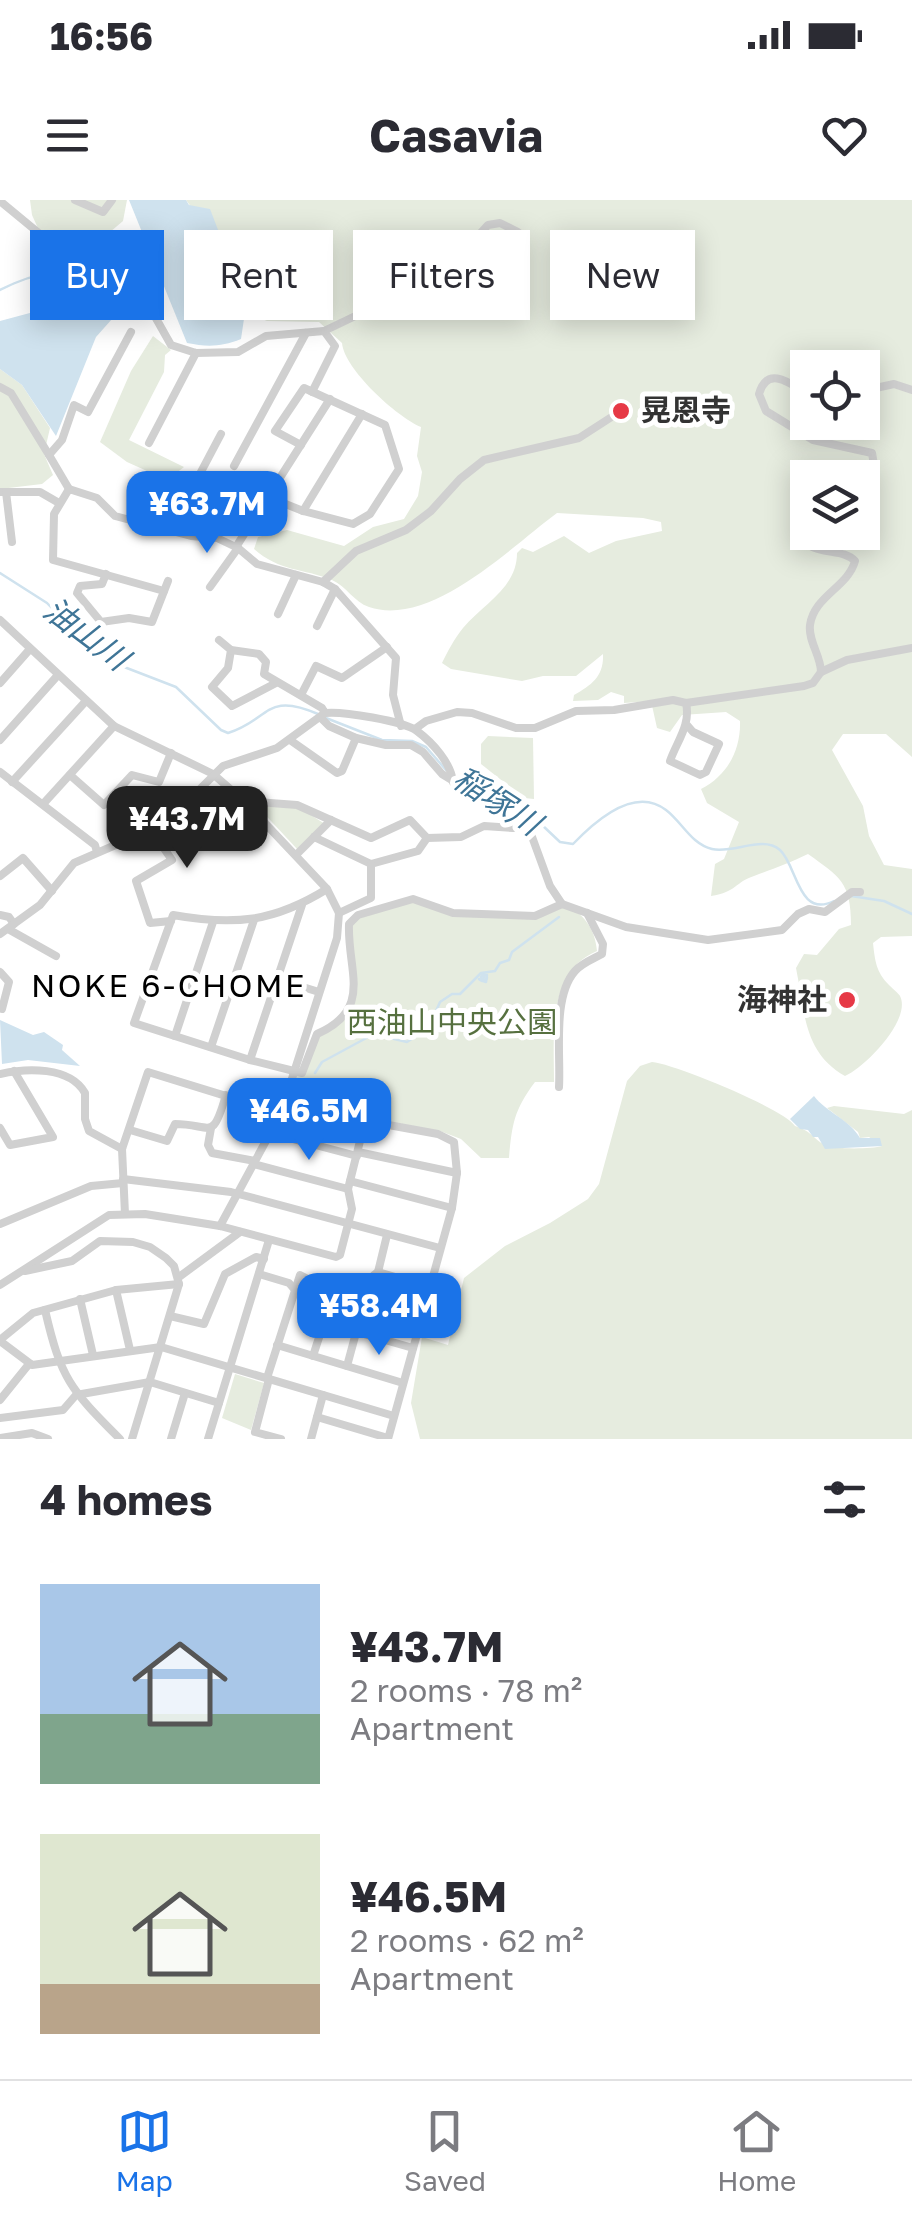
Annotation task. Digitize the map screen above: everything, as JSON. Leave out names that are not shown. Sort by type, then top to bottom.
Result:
[{"type":"street","points":[[0,200],[46,239],[114,242],[172,345],[196,353],[238,352],[266,336],[324,331],[353,317]]},
{"type":"street","points":[[75,200],[103,212],[112,200]]},
{"type":"street","points":[[484,230],[500,224],[514,230]]},
{"type":"street","points":[[312,392],[335,346],[324,331]]},
{"type":"street","points":[[88,412],[130,332]]},
{"type":"street","points":[[234,466],[306,333]]},
{"type":"street","points":[[149,444],[196,353]]},
{"type":"street","points":[[790,382],[773,377],[766,380],[760,394],[766,411],[790,426]]},
{"type":"street","points":[[880,388],[894,384],[912,390]]},
{"type":"street","points":[[0,386],[11,393],[69,490],[98,498],[115,516],[191,536],[216,538],[237,547],[257,564],[323,582],[335,590],[398,663],[393,695],[401,726]]},
{"type":"street","points":[[268,497],[303,512],[354,524],[370,514],[399,469],[385,425],[304,388],[276,432],[301,445]]},
{"type":"street","points":[[210,588],[330,399]]},
{"type":"street","points":[[49,455],[62,440],[74,405],[99,420]]},
{"type":"street","points":[[303,512],[362,414]]},
{"type":"street","points":[[323,582],[356,551],[406,530],[484,460],[578,438],[610,418]]},
{"type":"street","points":[[193,487],[221,434]]},
{"type":"street","points":[[813,440],[872,453],[873,460]]},
{"type":"street","points":[[154,526],[177,483],[232,498]]},
{"type":"street","points":[[69,490],[54,514],[53,560],[166,586],[152,622],[129,618],[100,622],[77,593],[80,586],[103,584],[106,574]]},
{"type":"street","points":[[12,542],[3,492],[40,492],[59,503]]},
{"type":"street","points":[[816,550],[849,554],[855,561],[851,572],[818,604],[810,622],[810,636],[821,660],[821,672]]},
{"type":"street","points":[[278,614],[296,575]]},
{"type":"street","points":[[316,626],[335,590]]},
{"type":"street","points":[[1,623],[114,726],[213,774],[244,801],[327,889],[339,913],[337,938],[283,1110],[220,1226]]},
{"type":"street","points":[[219,640],[230,650],[260,654],[266,662],[264,674],[322,708],[330,726],[356,738],[411,746],[423,752],[453,782],[522,823],[531,834],[550,886],[562,904],[626,927],[708,940],[782,930],[798,914],[809,909],[825,912],[856,892]]},
{"type":"street","points":[[301,695],[316,666],[342,678],[387,647]]},
{"type":"street","points":[[415,729],[426,721],[457,712],[516,728],[535,728],[576,711],[614,710],[672,700],[686,704],[804,686],[813,684],[821,672],[846,660],[912,648]]},
{"type":"street","points":[[0,683],[30,650]]},
{"type":"street","points":[[230,650],[228,668],[212,687],[232,706],[276,683]]},
{"type":"street","points":[[0,740],[58,675]]},
{"type":"street","points":[[12,782],[85,702]]},
{"type":"street","points":[[686,704],[687,724],[670,761],[700,775],[706,772],[719,744],[694,732],[687,724]]},
{"type":"street","points":[[7,929],[40,906],[74,863],[179,810],[223,766],[290,740],[323,715],[415,729],[451,768],[453,782]]},
{"type":"street","points":[[44,803],[114,726]]},
{"type":"street","points":[[290,740],[337,772],[342,771],[356,738]]},
{"type":"street","points":[[70,775],[104,805],[132,775],[160,782],[171,753]]},
{"type":"street","points":[[0,772],[95,844],[96,852]]},
{"type":"street","points":[[244,801],[297,805],[370,838],[410,820],[427,838],[461,837],[484,826],[512,828],[522,823]]},
{"type":"street","points":[[296,856],[332,820]]},
{"type":"street","points":[[149,827],[172,860],[136,881],[150,924],[170,921]]},
{"type":"street","points":[[314,837],[371,864],[418,850],[427,838]]},
{"type":"street","points":[[0,876],[24,858],[52,891]]},
{"type":"street","points":[[339,913],[371,898],[371,864]]},
{"type":"street","points":[[327,889],[302,905],[254,920],[214,922],[173,914],[134,1023],[250,1060],[302,1072],[318,1034],[339,1024],[353,998],[349,924],[358,915],[412,899],[453,913],[535,916],[562,904]]},
{"type":"street","points":[[250,1060],[302,905]]},
{"type":"street","points":[[559,1087],[558,1037],[567,982],[577,968],[602,954],[604,944],[586,913]]},
{"type":"street","points":[[0,916],[9,918],[7,929]]},
{"type":"street","points":[[210,1047],[254,920]]},
{"type":"street","points":[[175,1036],[214,922]]},
{"type":"street","points":[[7,929],[56,956]]},
{"type":"street","points":[[0,972],[9,982],[2,1009]]},
{"type":"street","points":[[277,979],[320,992]]},
{"type":"street","points":[[0,1074],[23,1069],[76,1081],[85,1093],[89,1131],[122,1149]]},
{"type":"street","points":[[0,1128],[10,1145],[53,1137],[14,1070]]},
{"type":"street","points":[[124,1214],[122,1149],[148,1072],[283,1110],[438,1134],[454,1142],[457,1173],[452,1208],[388,1439],[317,1418]]},
{"type":"street","points":[[226,1095],[218,1120],[211,1128],[208,1145],[212,1153],[452,1208]]},
{"type":"street","points":[[0,1285],[109,1215],[220,1226],[336,1257],[349,1225],[349,1185],[365,1121]]},
{"type":"street","points":[[130,1130],[167,1141],[179,1122],[204,1130],[211,1128]]},
{"type":"street","points":[[270,1133],[457,1173]]},
{"type":"street","points":[[0,1224],[91,1186],[123,1181],[237,1195],[440,1248]]},
{"type":"street","points":[[29,1364],[0,1340],[33,1313],[116,1290],[179,1280],[240,1232]]},
{"type":"street","points":[[347,1366],[388,1235]]},
{"type":"street","points":[[22,1272],[64,1264],[100,1242],[112,1240],[150,1247],[174,1266],[179,1280],[132,1439]]},
{"type":"street","points":[[208,1439],[270,1240]]},
{"type":"street","points":[[170,1316],[204,1324],[225,1274],[256,1257],[264,1259]]},
{"type":"street","points":[[378,1272],[429,1288]]},
{"type":"street","points":[[259,1274],[289,1283],[295,1290]]},
{"type":"street","points":[[281,1439],[256,1432],[268,1378],[300,1275],[363,1307]]},
{"type":"street","points":[[116,1290],[130,1350]]},
{"type":"street","points":[[313,1356],[334,1291]]},
{"type":"street","points":[[80,1299],[93,1355]]},
{"type":"street","points":[[45,1310],[57,1361],[76,1395],[120,1439]]},
{"type":"street","points":[[357,1332],[412,1348]]},
{"type":"street","points":[[277,1346],[403,1383]]},
{"type":"street","points":[[1,1397],[29,1364],[161,1348],[394,1416]]},
{"type":"street","points":[[0,1418],[63,1410],[76,1395],[150,1382],[219,1403]]},
{"type":"street","points":[[171,1439],[185,1393]]},
{"type":"street","points":[[311,1439],[323,1395]]},
{"type":"street","points":[[348,1439],[352,1428]]},
{"type":"street","points":[[0,1438],[48,1439]]},
{"type":"green space","points":[[30,200],[127,200],[123,221],[112,230],[39,230]]},
{"type":"green space","points":[[186,200],[912,200],[912,757],[886,734],[843,734],[832,750],[863,806],[869,836],[884,865],[912,869],[912,936],[881,937],[873,943],[879,971],[900,996],[899,1018],[863,1064],[845,1076],[821,1055],[808,1030],[796,968],[804,954],[817,955],[839,929],[851,925],[849,899],[836,875],[808,854],[711,896],[715,864],[724,859],[739,822],[707,803],[701,789],[731,761],[740,721],[726,712],[682,715],[670,732],[657,728],[651,701],[624,703],[624,696],[611,692],[598,700],[573,701],[574,695],[599,674],[603,654],[576,676],[543,676],[522,681],[451,669],[442,663],[463,628],[512,576],[517,553],[522,548],[533,552],[564,536],[589,553],[616,541],[662,531],[661,522],[557,513],[494,563],[444,595],[418,606],[393,610],[369,607],[332,580],[282,566],[254,549],[258,537],[287,530],[344,546],[373,527],[404,519],[418,496],[421,427],[373,391],[352,366],[342,343],[319,322],[267,321],[333,320],[333,230],[208,230]]},
{"type":"green space","points":[[153,336],[171,350],[165,355],[164,372],[129,440],[184,467],[167,480],[127,462],[100,442],[131,371]]},
{"type":"green space","points":[[0,369],[22,385],[50,428],[44,454],[53,475],[42,484],[0,489]]},
{"type":"green space","points":[[488,736],[533,738],[534,799],[524,798],[481,764],[481,744]]},
{"type":"green space","points":[[257,806],[298,807],[325,824],[298,850]]},
{"type":"green space","name":"西油山中央公園","points":[[413,899],[488,916],[526,914],[562,904],[582,916],[594,935],[597,951],[581,961],[561,989],[554,1025],[554,1082],[535,1082],[518,1109],[509,1158],[481,1158],[461,1139],[440,1131],[285,1102],[295,1072],[302,1072],[317,1034],[339,1024],[353,998],[349,924],[358,915]]},
{"type":"green space","points":[[652,1062],[728,1088],[787,1118],[823,1144],[835,1147],[882,1146],[869,1137],[860,1138],[858,1132],[827,1108],[904,1114],[912,1110],[912,1439],[420,1439],[411,1403],[422,1337],[448,1345],[464,1278],[505,1246],[588,1199],[599,1184],[627,1081],[640,1066]]},
{"type":"green space","points":[[235,1374],[264,1383],[251,1430],[222,1418]]},
{"type":"water","points":[[129,200],[186,200],[189,205],[210,209],[218,230],[184,230],[184,320],[244,320],[241,339],[214,346],[187,343],[164,286],[164,230],[141,230]]},
{"type":"water","points":[[30,313],[30,320],[111,320],[96,337],[56,436],[22,385],[0,369],[0,321]]},
{"type":"water","points":[[0,1020],[33,1035],[44,1032],[63,1045],[62,1050],[80,1066],[28,1060],[2,1064]]},
{"type":"water","points":[[814,1096],[860,1138],[880,1138],[882,1146],[825,1149],[818,1137],[800,1129],[790,1119]]},
{"type":"waterway","points":[[0,290],[30,278]]},
{"type":"waterway","name":"油山川","points":[[0,573],[47,603],[74,631],[119,665],[176,687],[221,730],[228,733],[242,728],[277,706],[318,714]]},
{"type":"waterway","name":"油山川","points":[[326,718],[382,740],[412,741],[426,747],[446,770]]},
{"type":"waterway","name":"稲塚川","points":[[486,797],[542,825],[560,842],[573,844],[615,809],[654,803],[698,842],[712,849],[773,846],[786,857],[806,897],[822,905],[834,901]]},
{"type":"waterway","name":"稲塚川","points":[[851,896],[884,901],[912,914]]},
{"type":"waterway","points":[[315,1073],[322,1062],[383,1029],[390,1038],[407,1042],[427,1025],[440,1002],[460,994],[481,973],[495,971],[500,963],[509,960],[512,952],[559,917]]},
{"type":"waterway","points":[[480,980],[482,981],[485,981],[487,978],[483,974],[481,977],[483,981],[484,977]]},
{"type":"waterway","points":[[479,979],[486,982],[487,975]]},
{"type":"place","name":"晃恩寺","points":[[621,411]]},
{"type":"place","name":"海神社","points":[[847,1000]]},
{"type":"district","name":"NOKE 6-CHOME","points":[[169,986]]}]
